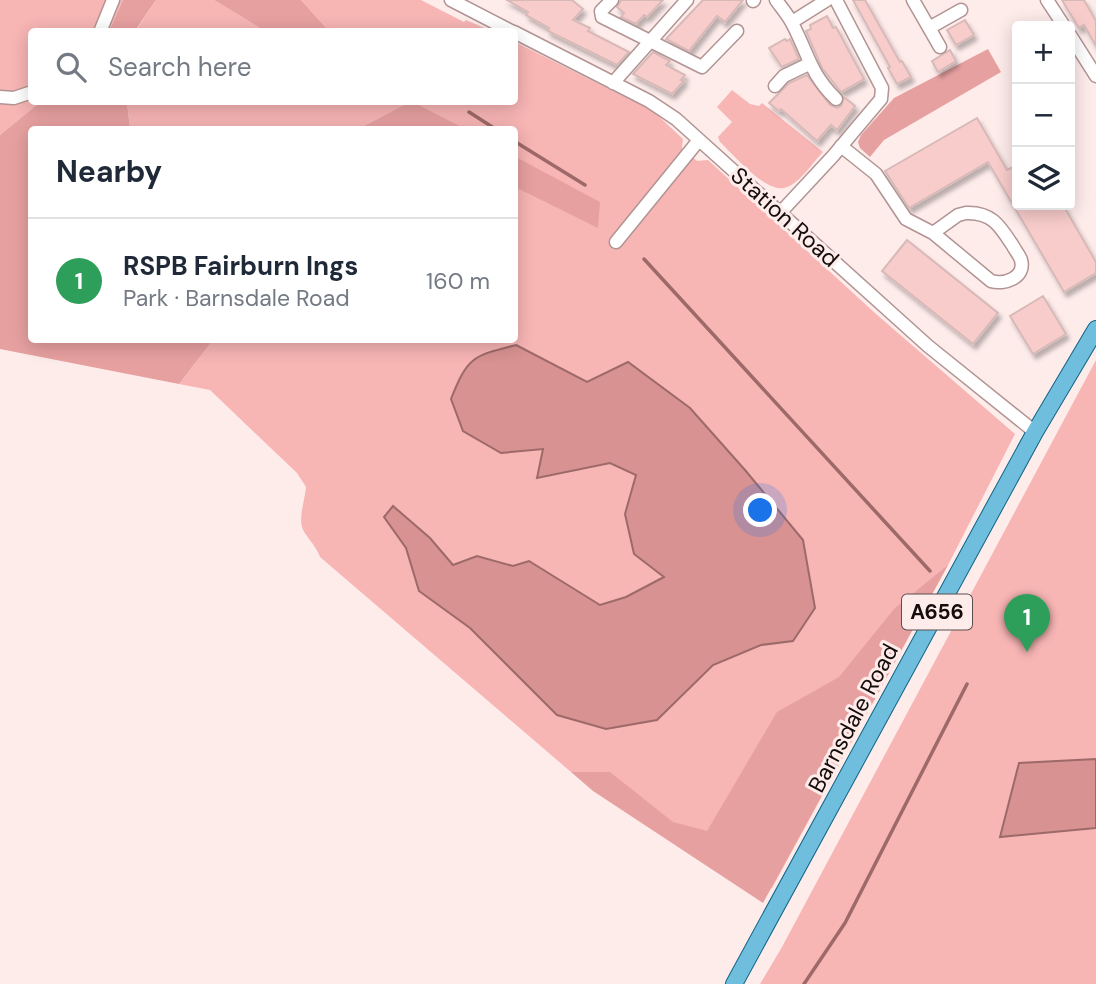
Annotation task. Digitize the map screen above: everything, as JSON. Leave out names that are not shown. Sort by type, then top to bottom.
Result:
[{"type":"main road","name":"Barnsdale Road","points":[[734,984],[1035,432],[1096,330]]},
{"type":"street","points":[[102,28],[113,0]]},
{"type":"street","name":"Station Road","points":[[451,0],[506,28]]},
{"type":"street","points":[[612,0],[601,11],[601,16],[702,66],[737,31]]},
{"type":"street","points":[[614,83],[687,0]]},
{"type":"street","points":[[776,0],[792,23],[809,64],[823,86],[836,99]]},
{"type":"street","points":[[792,23],[827,0]]},
{"type":"street","points":[[780,213],[881,99],[882,88],[836,0]]},
{"type":"street","points":[[913,0],[940,47]]},
{"type":"street","points":[[1048,0],[1061,21]]},
{"type":"street","points":[[929,28],[961,10]]},
{"type":"street","name":"Station Road","points":[[518,34],[663,109],[928,346],[1035,432]]},
{"type":"street","points":[[1075,53],[1096,76]]},
{"type":"street","points":[[775,86],[784,76],[809,64]]},
{"type":"street","points":[[0,97],[13,98],[28,93]]},
{"type":"street","points":[[616,242],[699,140]]},
{"type":"street","points":[[841,146],[876,174],[906,219],[933,233],[991,281],[1006,283],[1020,270],[1021,260],[998,223],[984,214],[958,215],[933,233]]},
{"type":"shaded area","points":[[0,0],[123,0],[110,28],[28,28],[28,105],[36,105],[0,135]]},
{"type":"shaded area","points":[[123,0],[156,0],[137,28],[110,28]]},
{"type":"shaded area","points":[[156,0],[214,0],[260,28],[138,28]]},
{"type":"shaded area","points":[[214,0],[301,0],[326,28],[260,28]]},
{"type":"shaded area","points":[[301,0],[421,0],[464,22],[466,20],[485,28],[326,28]]},
{"type":"shaded area","points":[[518,44],[653,111],[683,139],[682,148],[697,161],[708,160],[876,314],[1015,434],[948,565],[772,888],[764,891],[571,772],[320,557],[302,527],[306,487],[297,473],[210,390],[179,384],[211,343],[518,343],[518,126],[385,126],[399,108],[364,126],[130,126],[127,105],[518,105]]},
{"type":"shaded area","points":[[988,49],[1001,72],[884,140],[870,157],[860,148],[858,142],[861,135],[894,98]]},
{"type":"shaded area","points":[[732,90],[750,104],[759,106],[762,103],[823,152],[792,184],[779,188],[770,186],[720,142],[718,137],[732,122],[717,107]]},
{"type":"shaded area","points":[[36,105],[127,105],[130,126],[28,126],[28,343],[211,343],[179,384],[0,349],[0,135]]},
{"type":"shaded area","points":[[404,105],[419,105],[459,126],[364,126]]},
{"type":"shaded area","points":[[518,158],[600,202],[598,228],[518,188]]},
{"type":"shaded area","points":[[516,345],[587,382],[628,362],[690,408],[803,540],[815,608],[793,641],[761,645],[713,665],[657,720],[606,729],[557,715],[470,628],[419,591],[406,548],[384,517],[393,506],[430,538],[453,565],[477,556],[513,566],[529,561],[600,605],[626,597],[664,577],[634,554],[625,514],[636,475],[610,463],[537,478],[543,449],[501,453],[463,431],[451,399],[462,374],[481,356]]},
{"type":"shaded area","points":[[1096,360],[1096,984],[760,984],[782,947]]},
{"type":"shaded area","points":[[948,565],[763,903],[593,791],[571,772],[610,772],[673,822],[707,831],[777,712],[839,677],[894,609]]},
{"type":"shaded area","points":[[1096,759],[1096,828],[1000,837],[1019,763]]},
{"type":"building","points":[[507,0],[572,0],[583,9],[573,20],[590,28],[588,31],[629,52],[617,65],[548,31],[549,28],[526,15],[528,12]]},
{"type":"building","points":[[621,0],[663,0],[636,24],[621,17],[624,13],[617,7]]},
{"type":"building","points":[[703,0],[743,0],[725,22],[717,16],[689,51],[666,39]]},
{"type":"building","points":[[853,0],[865,0],[911,77],[897,84]]},
{"type":"building","points":[[1062,0],[1084,0],[1096,21],[1096,46],[1084,25],[1079,28]]},
{"type":"building","points":[[827,16],[833,28],[836,27],[864,79],[841,92],[822,68],[806,31],[811,29],[810,25]]},
{"type":"building","points":[[965,20],[974,35],[956,45],[947,30]]},
{"type":"building","points":[[790,39],[799,59],[782,67],[769,48]]},
{"type":"building","points":[[950,50],[956,61],[938,72],[932,61]]},
{"type":"building","points":[[653,52],[670,61],[666,65],[685,75],[681,80],[684,81],[672,94],[633,74]]},
{"type":"building","points":[[807,75],[830,105],[837,108],[841,106],[844,97],[855,106],[837,130],[831,125],[817,141],[781,109],[779,111],[769,103],[789,83]]},
{"type":"building","points":[[977,118],[1007,170],[1012,168],[1012,203],[988,162],[909,208],[885,171]]},
{"type":"building","points":[[1016,210],[1066,210],[1096,262],[1096,273],[1064,292]]},
{"type":"building","points":[[907,240],[998,313],[973,344],[882,271]]},
{"type":"building","points":[[1043,296],[1066,334],[1033,354],[1010,316]]},
{"type":"waterway","points":[[469,112],[491,126]]},
{"type":"waterway","points":[[518,143],[585,185]]},
{"type":"waterway","points":[[644,259],[930,571]]},
{"type":"waterway","points":[[804,984],[845,923],[967,684]]},
{"type":"place","name":"RSPB Fairburn Ings","points":[[1027,652]]}]
